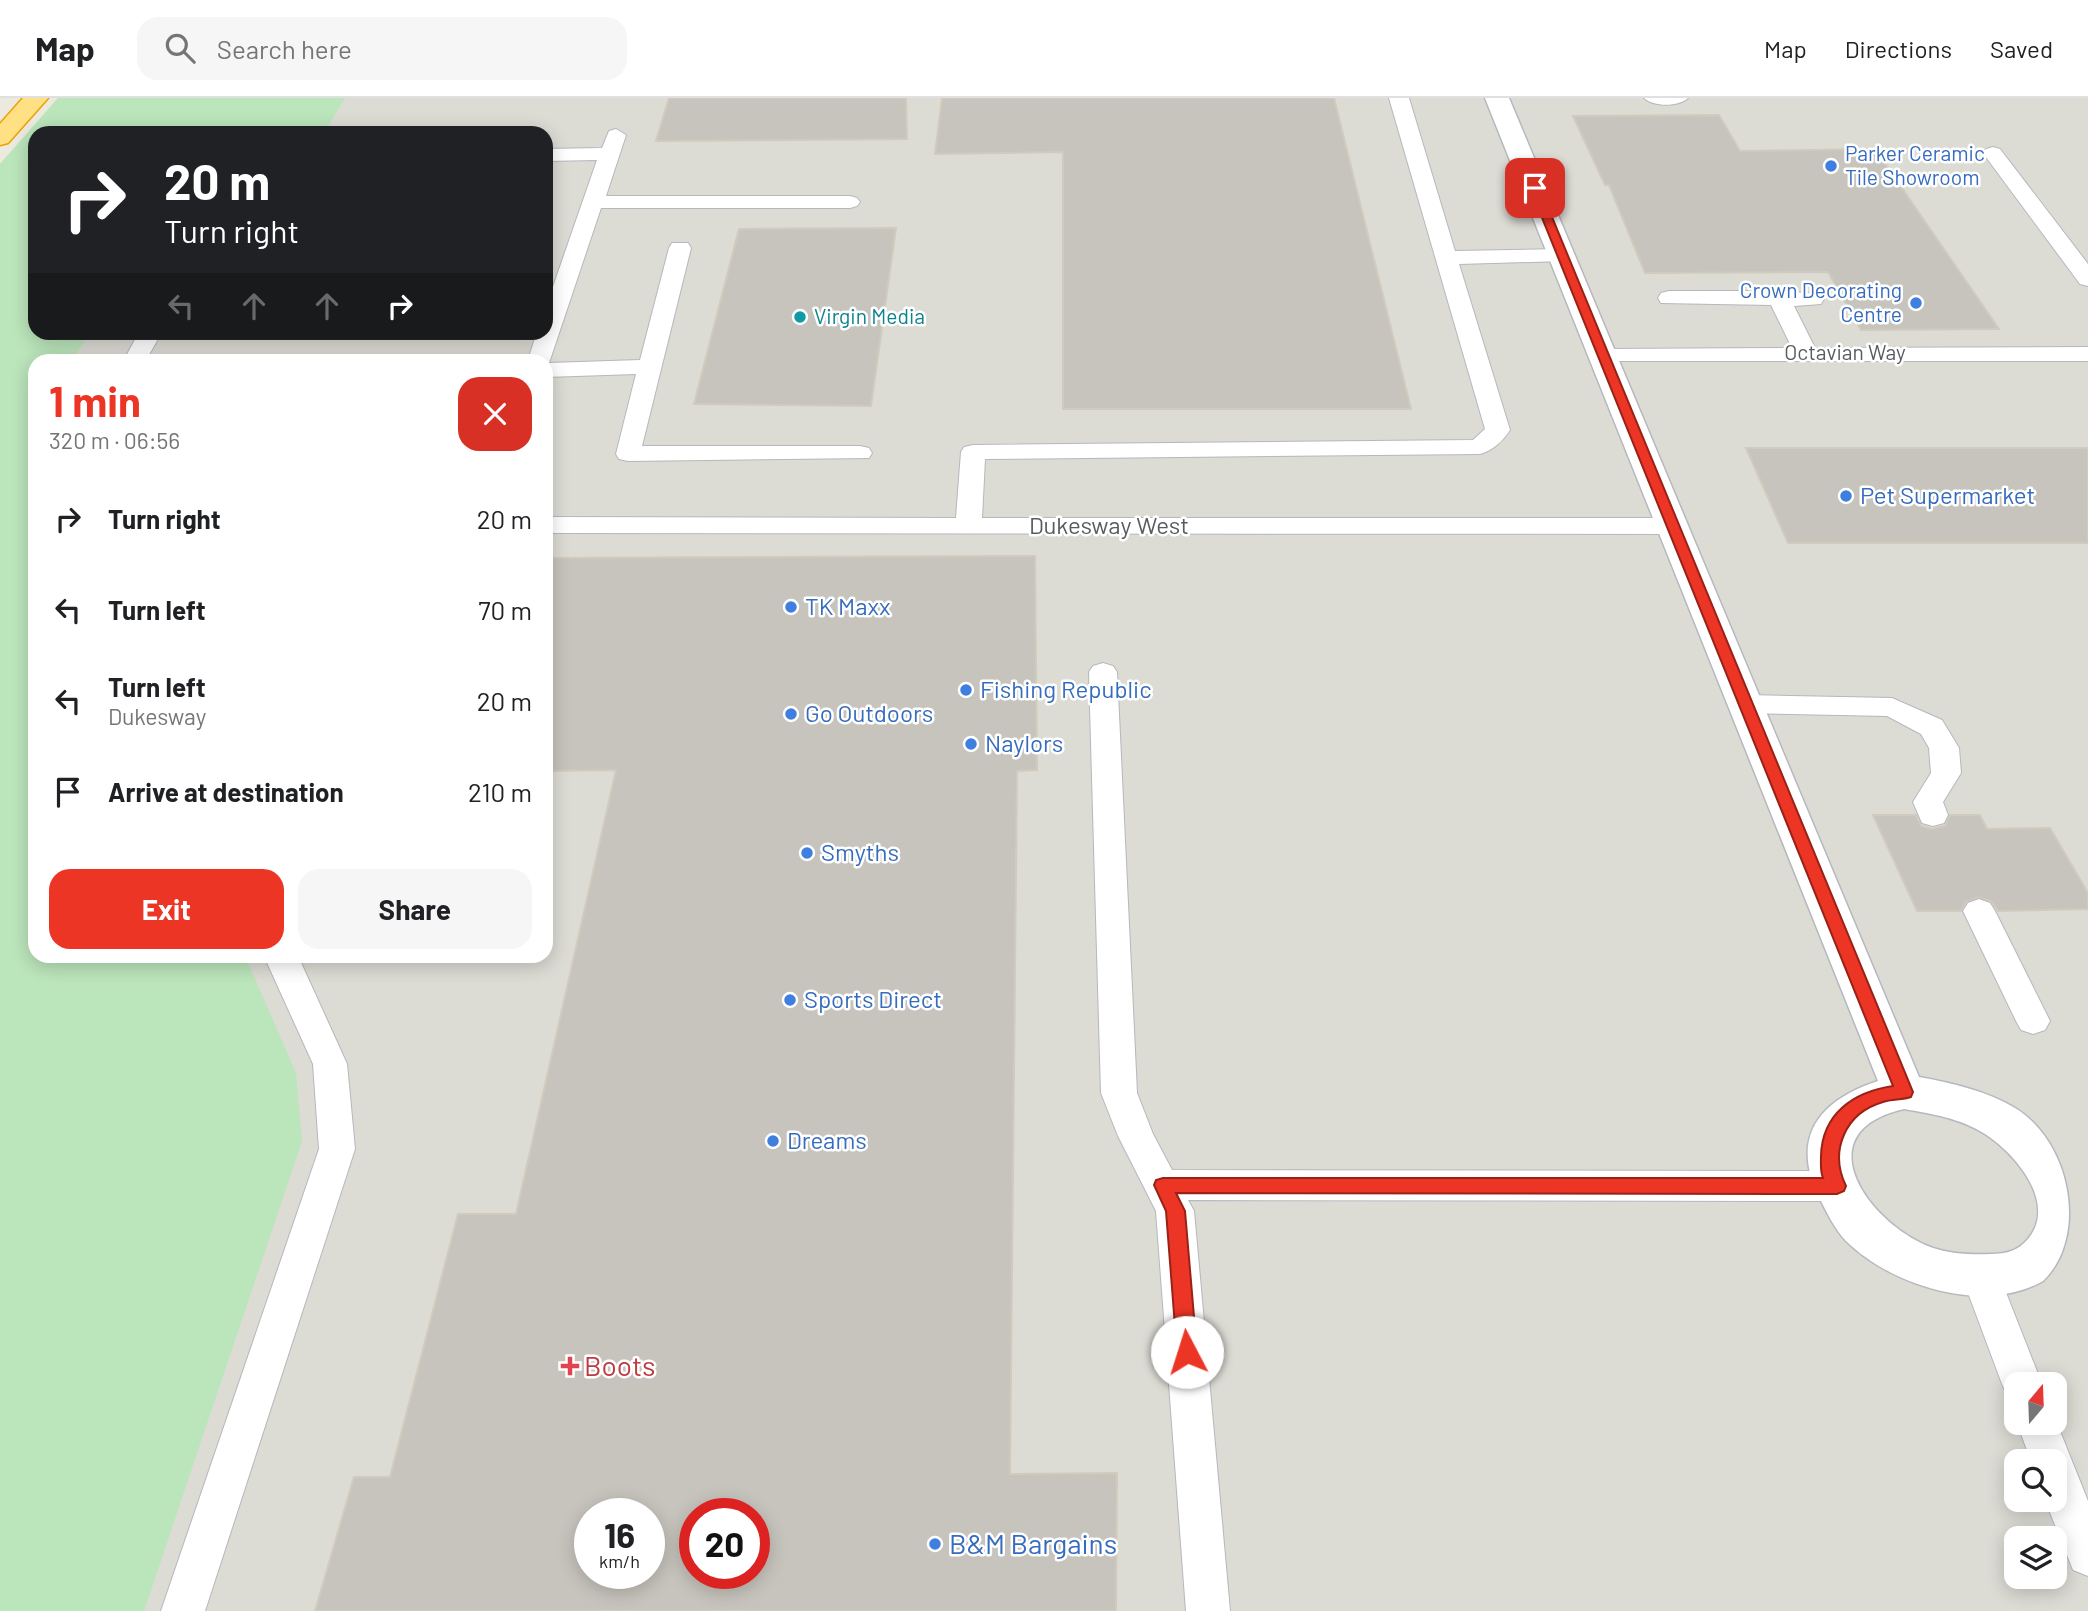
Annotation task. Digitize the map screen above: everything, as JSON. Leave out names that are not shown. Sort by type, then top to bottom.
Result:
[{"type":"highway","points":[[0,138],[36,98]]},
{"type":"street","points":[[1497,98],[1904,1092]]},
{"type":"street","points":[[1904,1092],[1955,1100],[2001,1121],[2032,1148],[2055,1181],[2072,1189],[2058,1235],[2051,1248],[2030,1267],[2009,1274],[1980,1274],[1943,1271],[1917,1262],[1888,1247],[1850,1212],[1837,1186],[1830,1174],[1831,1137],[1843,1119],[1850,1110],[1879,1095],[1904,1092]]},
{"type":"lane","points":[[969,525],[973,452],[1480,447],[1498,430],[1399,98]]},
{"type":"lane","points":[[1654,98],[1678,98]]},
{"type":"lane","points":[[553,154],[613,144],[553,319]]},
{"type":"lane","points":[[1993,153],[2088,279]]},
{"type":"lane","points":[[593,202],[850,202]]},
{"type":"lane","points":[[680,248],[628,454],[860,453]]},
{"type":"lane","points":[[1447,258],[1563,255]]},
{"type":"lane","points":[[1669,298],[1813,299]]},
{"type":"lane","points":[[1779,298],[1806,353]]},
{"type":"lane","name":"Octavian Way","points":[[1602,356],[1806,353],[2088,354]]},
{"type":"lane","points":[[553,370],[650,367]]},
{"type":"lane","name":"Dukesway West","points":[[553,525],[1672,526]]},
{"type":"lane","points":[[1102,672],[1119,1093],[1136,1136],[1175,1211],[1208,1611]]},
{"type":"lane","points":[[1745,704],[1892,707],[1932,727],[1944,748],[1946,773],[1928,802],[1933,815]]},
{"type":"lane","points":[[1979,911],[2033,1021]]},
{"type":"lane","points":[[184,1611],[337,1149],[330,1064],[284,963]]},
{"type":"lane","points":[[1163,1185],[1837,1186]]},
{"type":"lane","points":[[1980,1274],[2017,1372]]},
{"type":"lane","points":[[2067,1501],[2088,1555]]},
{"type":"shaded area","points":[[58,98],[2088,98],[2088,1611],[0,1611],[0,164],[28,132],[28,340],[553,340],[553,126],[33,126]]},
{"type":"green space","points":[[58,98],[345,98],[328,126],[33,126]]},
{"type":"green space","points":[[28,132],[28,340],[85,340],[76,354],[28,354],[28,963],[248,963],[296,1073],[302,1141],[144,1611],[0,1611],[0,164]]},
{"type":"building","points":[[669,98],[906,98],[907,139],[656,141]]},
{"type":"building","points":[[942,98],[1334,98],[1411,409],[1063,409],[1063,152],[935,154]]},
{"type":"building","points":[[1719,115],[1740,151],[1875,149],[1999,329],[1861,330],[1828,272],[1645,273],[1609,185],[1605,185],[1573,116]]},
{"type":"building","name":"Virgin Media","points":[[896,228],[871,406],[694,404],[739,229]]},
{"type":"building","points":[[1746,448],[2088,448],[2088,543],[1788,543]]},
{"type":"building","points":[[1035,556],[1037,770],[1017,771],[1010,1474],[1117,1473],[1116,1611],[315,1611],[354,1477],[390,1477],[458,1214],[516,1214],[616,770],[553,771],[553,558]]},
{"type":"building","points":[[1873,815],[1916,815],[1921,826],[1932,829],[1945,826],[1950,815],[1980,815],[1987,829],[2050,828],[2088,893],[2088,909],[1998,911],[1991,901],[1978,897],[1966,902],[1961,911],[1917,911]]},
{"type":"place","name":"Parker Ceramic Tile Showroom","points":[[1831,166]]},
{"type":"place","name":"Crown Decorating Centre","points":[[1916,303]]},
{"type":"place","name":"Virgin Media","points":[[800,317]]},
{"type":"place","name":"Pet Supermarket","points":[[1846,496]]},
{"type":"place","name":"TK Maxx","points":[[791,607]]},
{"type":"place","name":"Fishing Republic","points":[[966,690]]},
{"type":"place","name":"Go Outdoors","points":[[791,714]]},
{"type":"place","name":"Naylors","points":[[971,744]]},
{"type":"place","name":"Smyths","points":[[807,853]]},
{"type":"place","name":"Sports Direct","points":[[790,1000]]},
{"type":"place","name":"Dreams","points":[[773,1141]]},
{"type":"place","name":"Boots","points":[[570,1366]]},
{"type":"place","name":"B&M Bargains","points":[[935,1544]]},
{"type":"route","points":[[1187,1352],[1175,1211],[1163,1185],[1837,1186],[1830,1174],[1831,1137],[1850,1110],[1879,1095],[1904,1092],[1535,188]]}]
